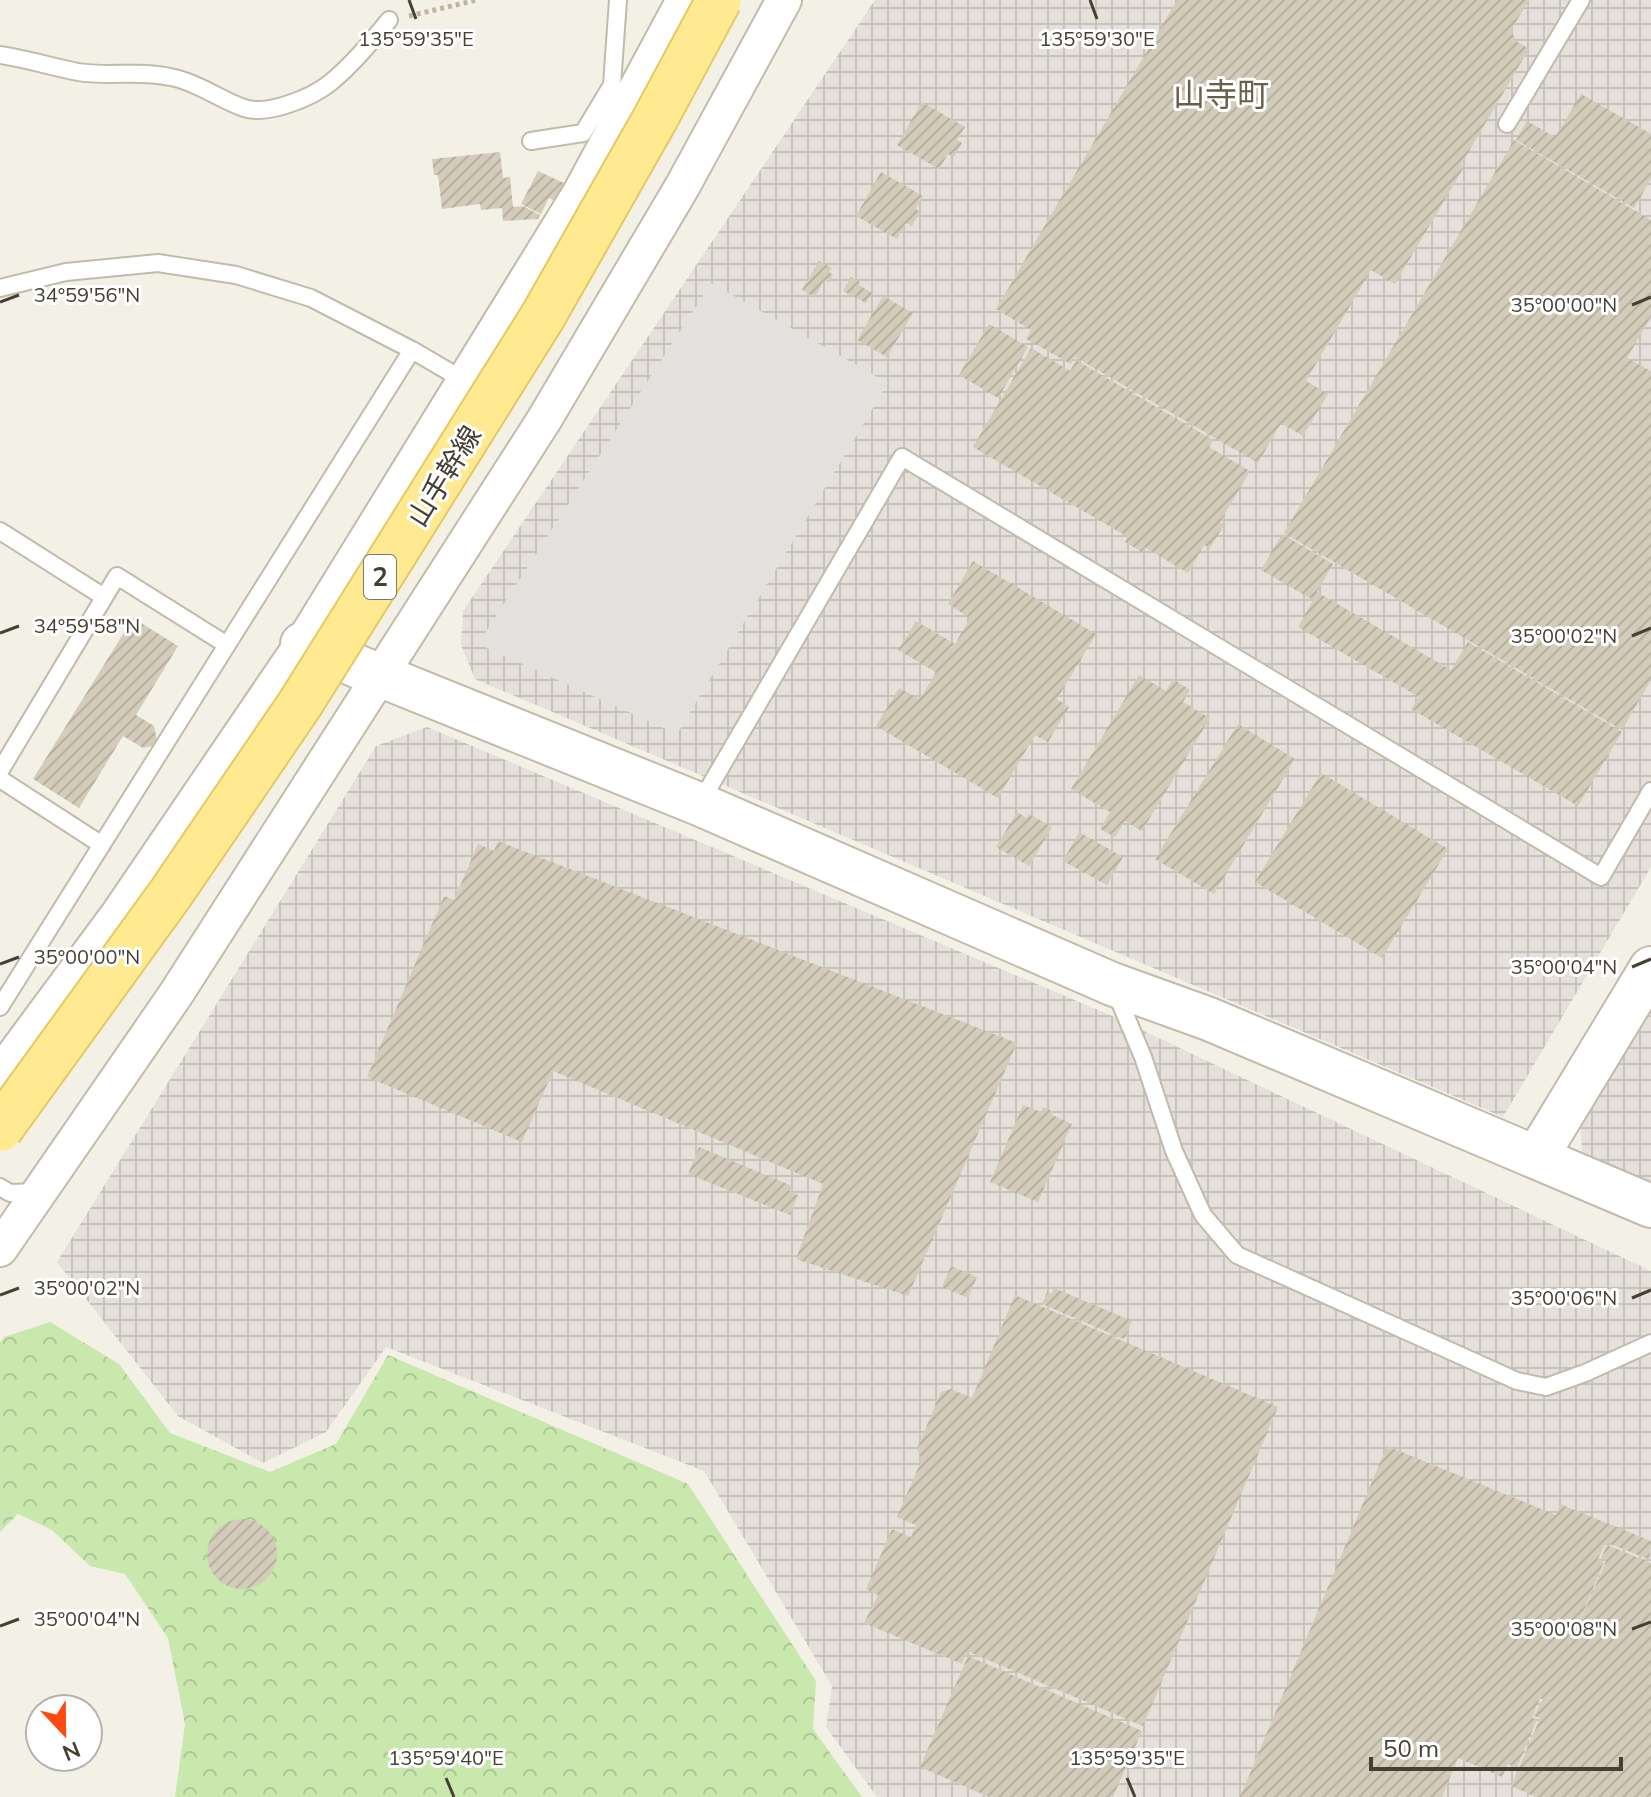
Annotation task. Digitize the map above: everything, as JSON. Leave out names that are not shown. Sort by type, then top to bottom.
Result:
[{"type":"main road","name":"山手幹線","points":[[0,1129],[171,893],[324,665],[543,316],[719,0]]},
{"type":"street","points":[[0,1074],[119,913],[302,644],[580,193],[684,0]]},
{"type":"street","points":[[0,1249],[176,994],[544,420],[682,187],[784,0]]},
{"type":"street","points":[[302,644],[699,804],[1112,984],[1209,1019],[1651,1206]]},
{"type":"street","points":[[1537,1156],[1651,968]]},
{"type":"lane","points":[[531,141],[583,133],[591,121],[612,85],[618,0]]},
{"type":"lane","points":[[1507,124],[1581,0]]},
{"type":"lane","points":[[0,55],[79,72],[169,76],[192,83],[248,109],[272,109],[329,84],[389,20]]},
{"type":"lane","points":[[0,288],[66,272],[158,263],[236,275],[311,298],[465,381]]},
{"type":"lane","points":[[0,1007],[412,350]]},
{"type":"lane","points":[[699,804],[902,457],[1601,877],[1651,791]]},
{"type":"lane","points":[[0,531],[104,597]]},
{"type":"lane","points":[[2,761],[117,576],[227,645]]},
{"type":"lane","points":[[0,779],[102,845]]},
{"type":"lane","points":[[1112,984],[1143,1057],[1174,1151],[1203,1215],[1237,1255],[1517,1381],[1546,1387],[1651,1343]]},
{"type":"lane","points":[[0,1187],[10,1193],[39,1192]]},
{"type":"path","points":[[389,20],[477,0]]},
{"type":"shaded area","points":[[875,0],[1651,0],[1651,867],[1503,1117],[475,679],[461,645],[463,611]]},
{"type":"shaded area","points":[[711,283],[888,383],[677,734],[478,644]]},
{"type":"shaded area","points":[[427,727],[1110,1015],[1651,1271],[1651,1797],[877,1797],[826,1727],[832,1686],[704,1471],[386,1347],[326,1432],[263,1463],[178,1416],[57,1262],[376,746]]},
{"type":"shaded area","points":[[1651,1005],[1651,1193],[1583,1164],[1580,1121]]},
{"type":"green space","points":[[50,1322],[119,1364],[170,1433],[270,1472],[336,1444],[388,1355],[688,1484],[816,1681],[813,1729],[862,1797],[175,1797],[185,1724],[168,1638],[125,1574],[90,1566],[52,1530],[18,1514],[0,1532],[0,1343],[4,1337]]},
{"type":"building","points":[[1177,0],[1529,0],[1511,30],[1516,41],[1529,49],[1461,165],[1464,167],[1395,284],[1371,270],[1306,381],[1328,394],[1303,436],[1281,423],[1258,463],[1075,357],[1071,364],[1026,339],[1031,330],[996,309]]},
{"type":"building","points":[[1581,94],[1651,134],[1651,179],[1634,208],[1516,140],[1527,121],[1555,137]]},
{"type":"building","points":[[922,102],[965,127],[957,140],[962,143],[954,157],[948,154],[939,169],[897,145]]},
{"type":"building","points":[[1514,140],[1651,220],[1651,317],[1627,358],[1651,371],[1651,680],[1622,730],[1284,533]]},
{"type":"building","points":[[500,152],[503,178],[510,177],[513,207],[523,206],[540,215],[538,219],[503,221],[502,208],[481,210],[480,204],[442,209],[438,175],[434,175],[432,159]]},
{"type":"building","points":[[538,171],[564,183],[555,201],[549,198],[541,214],[521,204]]},
{"type":"building","points":[[881,172],[923,196],[916,209],[920,212],[912,226],[906,223],[897,239],[856,216]]},
{"type":"building","points":[[819,261],[832,268],[829,272],[833,275],[829,283],[824,280],[815,297],[802,290]]},
{"type":"building","points":[[851,277],[872,293],[866,303],[843,291]]},
{"type":"building","points":[[883,296],[913,313],[887,357],[857,340]]},
{"type":"building","points":[[989,324],[1028,347],[998,398],[959,375]]},
{"type":"building","points":[[1031,348],[1070,371],[1076,360],[1213,440],[1209,447],[1250,471],[1220,522],[1224,525],[1210,548],[1204,545],[1188,573],[1144,547],[1142,552],[1125,542],[1128,537],[973,447]]},
{"type":"building","points":[[1282,534],[1333,564],[1317,592],[1451,670],[1468,642],[1622,732],[1578,806],[1411,709],[1419,697],[1298,627],[1313,600],[1261,570]]},
{"type":"building","points":[[973,561],[1096,634],[1057,699],[1069,707],[1048,742],[1035,735],[998,798],[876,726],[899,688],[920,699],[936,672],[898,650],[916,621],[955,644],[970,618],[948,604]]},
{"type":"building","points":[[133,618],[178,646],[136,715],[154,726],[157,740],[152,746],[143,748],[123,736],[79,808],[33,779]]},
{"type":"building","points":[[1139,675],[1166,691],[1173,679],[1190,690],[1183,702],[1210,718],[1142,831],[1125,821],[1115,837],[1100,829],[1110,812],[1071,789]]},
{"type":"building","points":[[1238,724],[1295,759],[1214,894],[1155,859]]},
{"type":"building","points":[[1321,773],[1448,849],[1382,958],[1255,882]]},
{"type":"building","points":[[1017,812],[1027,818],[1029,814],[1052,827],[1029,866],[996,847]]},
{"type":"building","points":[[1079,832],[1123,857],[1107,885],[1063,861]]},
{"type":"building","points":[[498,841],[1017,1043],[908,1296],[796,1259],[823,1184],[553,1071],[522,1142],[367,1077],[444,896],[454,900],[478,844],[494,851]]},
{"type":"building","points":[[1023,1105],[1041,1112],[1043,1107],[1072,1124],[1038,1202],[990,1182]]},
{"type":"building","points":[[699,1147],[792,1186],[789,1191],[798,1195],[790,1215],[688,1174]]},
{"type":"building","points":[[951,1266],[977,1277],[968,1298],[942,1287]]},
{"type":"building","points":[[1054,1288],[1132,1321],[1124,1339],[1042,1304],[1047,1292],[1052,1294]]},
{"type":"building","points":[[1015,1295],[1278,1407],[1143,1726],[967,1651],[962,1664],[864,1623],[878,1595],[866,1589],[892,1529],[911,1537],[916,1525],[897,1517],[922,1459],[917,1449],[941,1392],[951,1389],[972,1398]]},
{"type":"building","points":[[1387,1446],[1556,1515],[1560,1504],[1651,1541],[1650,1560],[1606,1542],[1598,1559],[1604,1562],[1564,1658],[1606,1561],[1601,1558],[1607,1545],[1651,1563],[1651,1797],[1536,1797],[1511,1786],[1540,1718],[1534,1716],[1542,1700],[1550,1703],[1540,1698],[1532,1718],[1537,1719],[1517,1768],[1508,1764],[1502,1777],[1458,1758],[1442,1797],[1240,1797]]},
{"type":"building","points":[[249,1519],[271,1534],[277,1554],[275,1568],[267,1579],[256,1587],[235,1589],[217,1579],[209,1568],[207,1547],[217,1529],[228,1521]]},
{"type":"building","points":[[968,1656],[1142,1731],[1113,1797],[989,1797],[920,1767]]},
{"type":"district","name":"山寺町","points":[[1221,95]]}]
